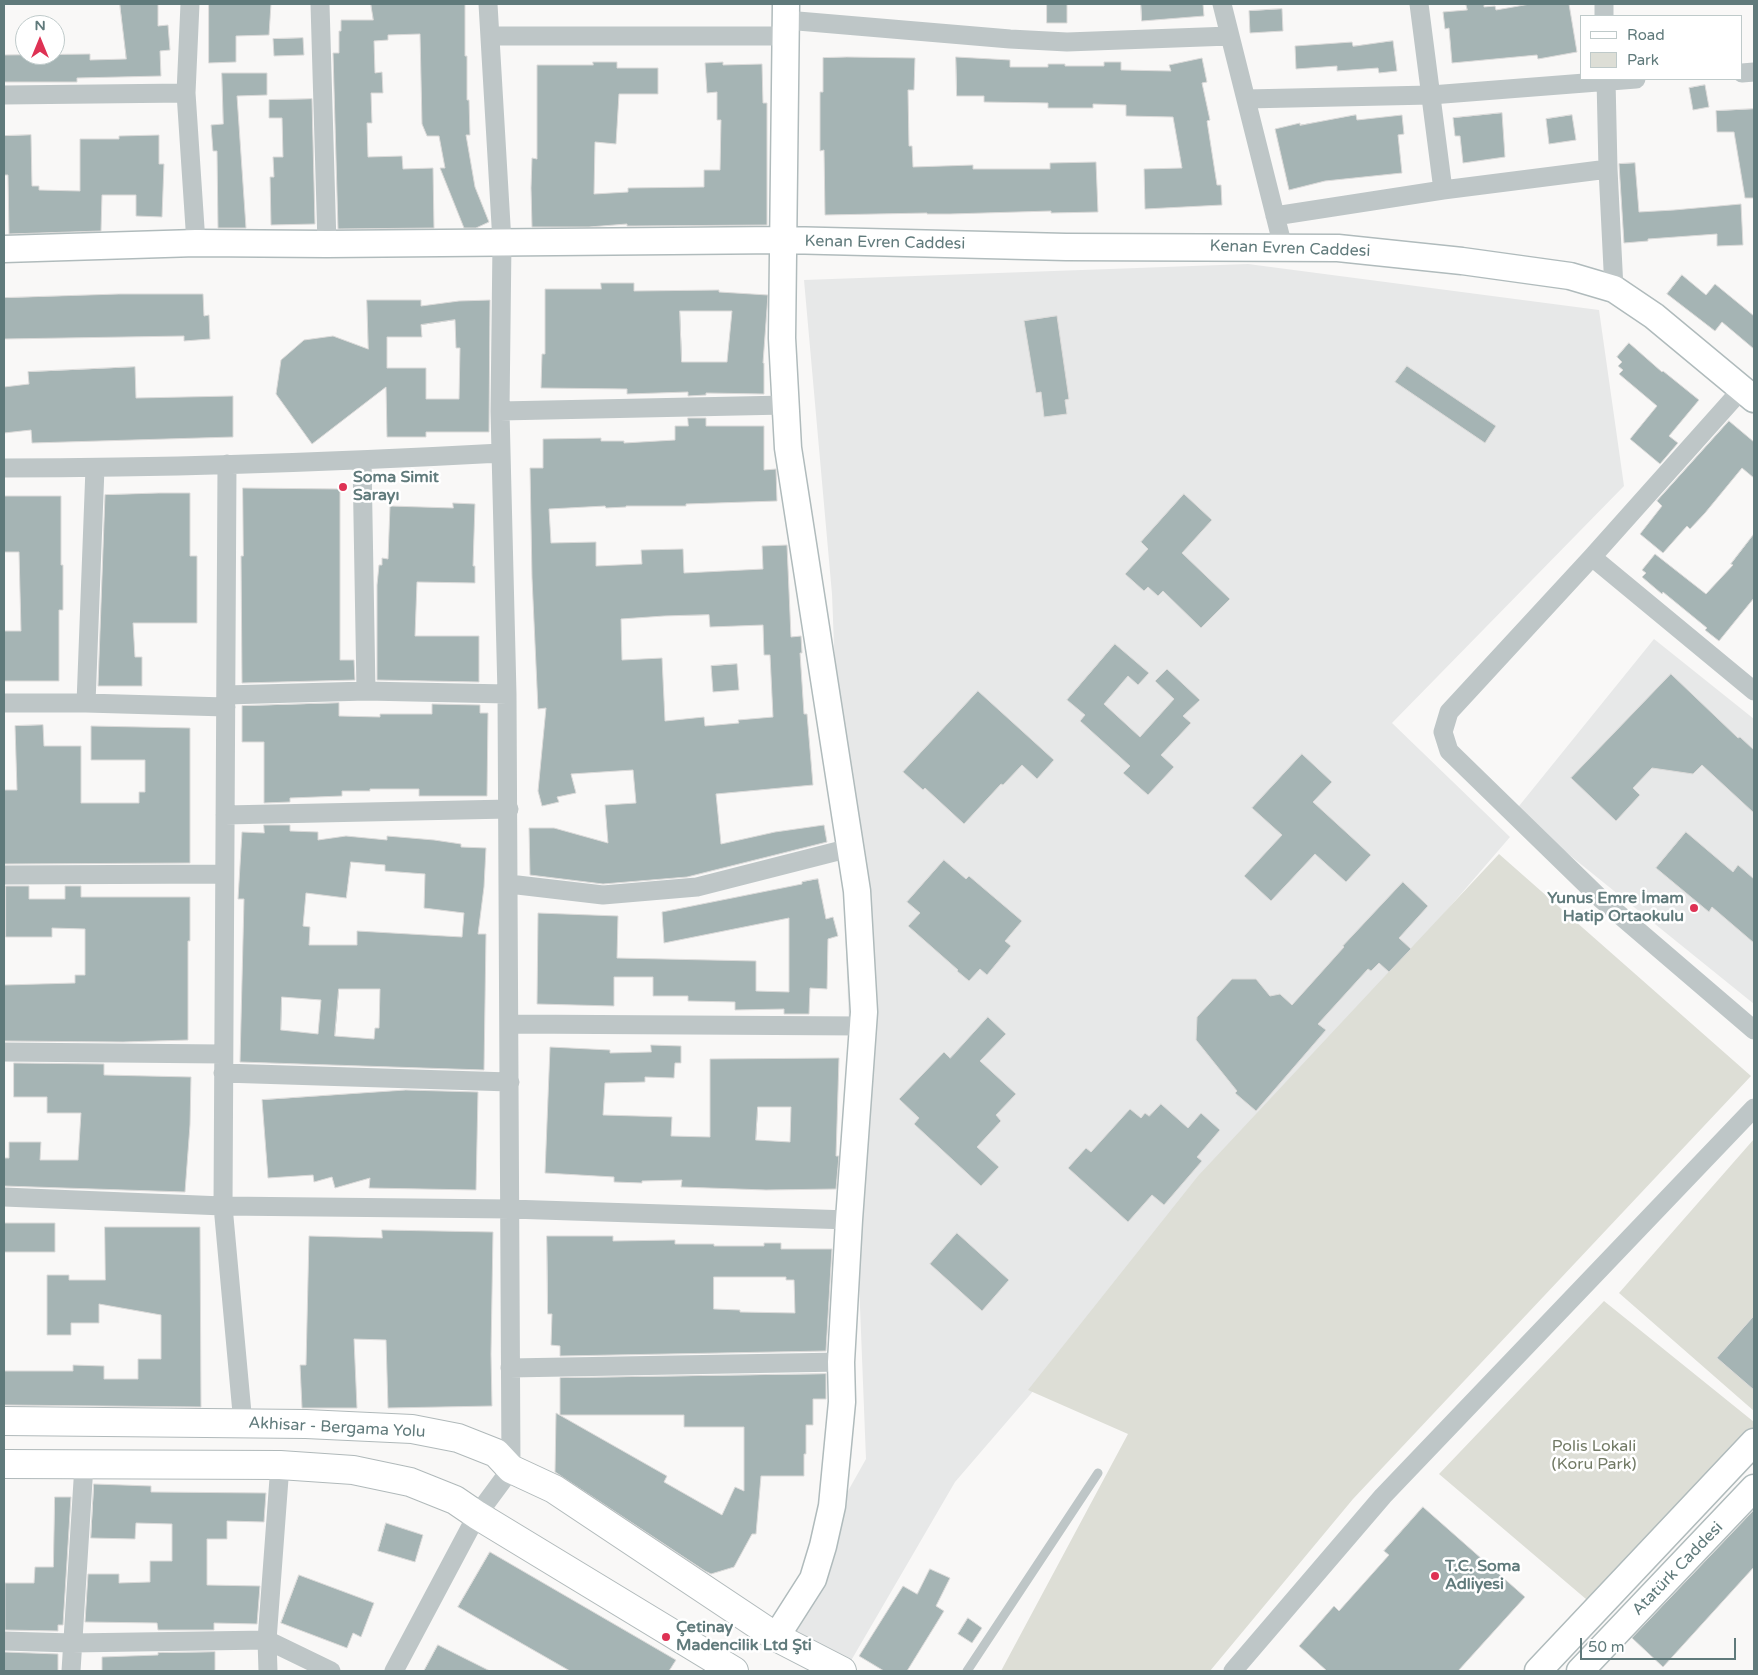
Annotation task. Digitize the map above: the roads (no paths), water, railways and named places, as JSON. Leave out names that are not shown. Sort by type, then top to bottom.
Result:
[{"type":"main road","name":"Akhisar - Bergama Yolu","points":[[4,1421],[306,1424],[412,1429],[458,1438],[496,1453],[511,1469],[554,1490],[776,1637],[842,1671]]},
{"type":"main road","points":[[4,1464],[280,1465],[353,1470],[410,1482],[455,1500],[477,1516],[734,1671]]},
{"type":"street","points":[[190,4],[186,93],[196,243]]},
{"type":"street","points":[[320,4],[326,244]]},
{"type":"street","points":[[394,1671],[477,1516],[511,1469],[508,694],[500,411],[502,242],[488,4]]},
{"type":"street","points":[[1222,4],[1283,247]]},
{"type":"street","points":[[1419,4],[1443,190]]},
{"type":"street","points":[[490,36],[786,20],[1067,42],[1230,36]]},
{"type":"street","points":[[776,1637],[813,1579],[832,1506],[842,1402],[841,1362],[849,1220],[864,1012],[857,891],[788,448],[782,338],[785,240],[786,20]]},
{"type":"street","points":[[1246,99],[1431,95],[1606,80],[1614,289]]},
{"type":"street","points":[[4,95],[186,93]]},
{"type":"street","points":[[1275,216],[1443,190],[1608,168]]},
{"type":"street","name":"Kenan Evren Caddesi","points":[[4,249],[196,243],[326,244],[785,240],[1066,247],[1338,248],[1462,260],[1570,276],[1614,289],[1654,316],[1748,394]]},
{"type":"street","points":[[1748,394],[1592,557],[1449,712],[1443,732],[1449,751],[1601,899],[1754,1030]]},
{"type":"street","points":[[500,411],[786,405]]},
{"type":"street","points":[[4,468],[95,468],[362,460],[501,453]]},
{"type":"street","points":[[362,460],[366,691]]},
{"type":"street","points":[[227,464],[222,1206],[243,1424]]},
{"type":"street","points":[[86,703],[95,468]]},
{"type":"street","points":[[1592,557],[1754,691]]},
{"type":"street","points":[[4,703],[226,701],[366,691],[508,694]]},
{"type":"street","points":[[225,815],[509,809]]},
{"type":"street","points":[[509,884],[603,895],[697,887],[850,848]]},
{"type":"street","points":[[4,875],[224,874]]},
{"type":"street","points":[[510,1024],[863,1026]]},
{"type":"street","points":[[4,1052],[510,1082]]},
{"type":"street","points":[[1233,1671],[1383,1496],[1754,1108]]},
{"type":"street","points":[[4,1197],[222,1206],[510,1209],[849,1220]]},
{"type":"street","points":[[510,1368],[841,1362]]},
{"type":"street","points":[[1538,1671],[1754,1442]]},
{"type":"street","points":[[71,1671],[84,1465]]},
{"type":"street","points":[[268,1671],[267,1640],[280,1465]]},
{"type":"street","name":"Atatürk Caddesi","points":[[1580,1671],[1754,1488]]},
{"type":"street","points":[[4,1641],[72,1643],[267,1640],[331,1671]]},
{"type":"lane","points":[[967,1671],[1098,1473]]},
{"type":"place","name":"Soma Simit Sarayı","points":[[343,487]]},
{"type":"place","name":"Yunus Emre İmam Hatip Ortaokulu","points":[[1694,908]]},
{"type":"place","name":"T.C. Soma Adliyesi","points":[[1435,1576]]},
{"type":"place","name":"Çetinay Madencilik Ltd Şti","points":[[666,1637]]},
{"type":"park label","name":"Polis Lokali (Koru Park)","points":[[1594,1456]]}]
